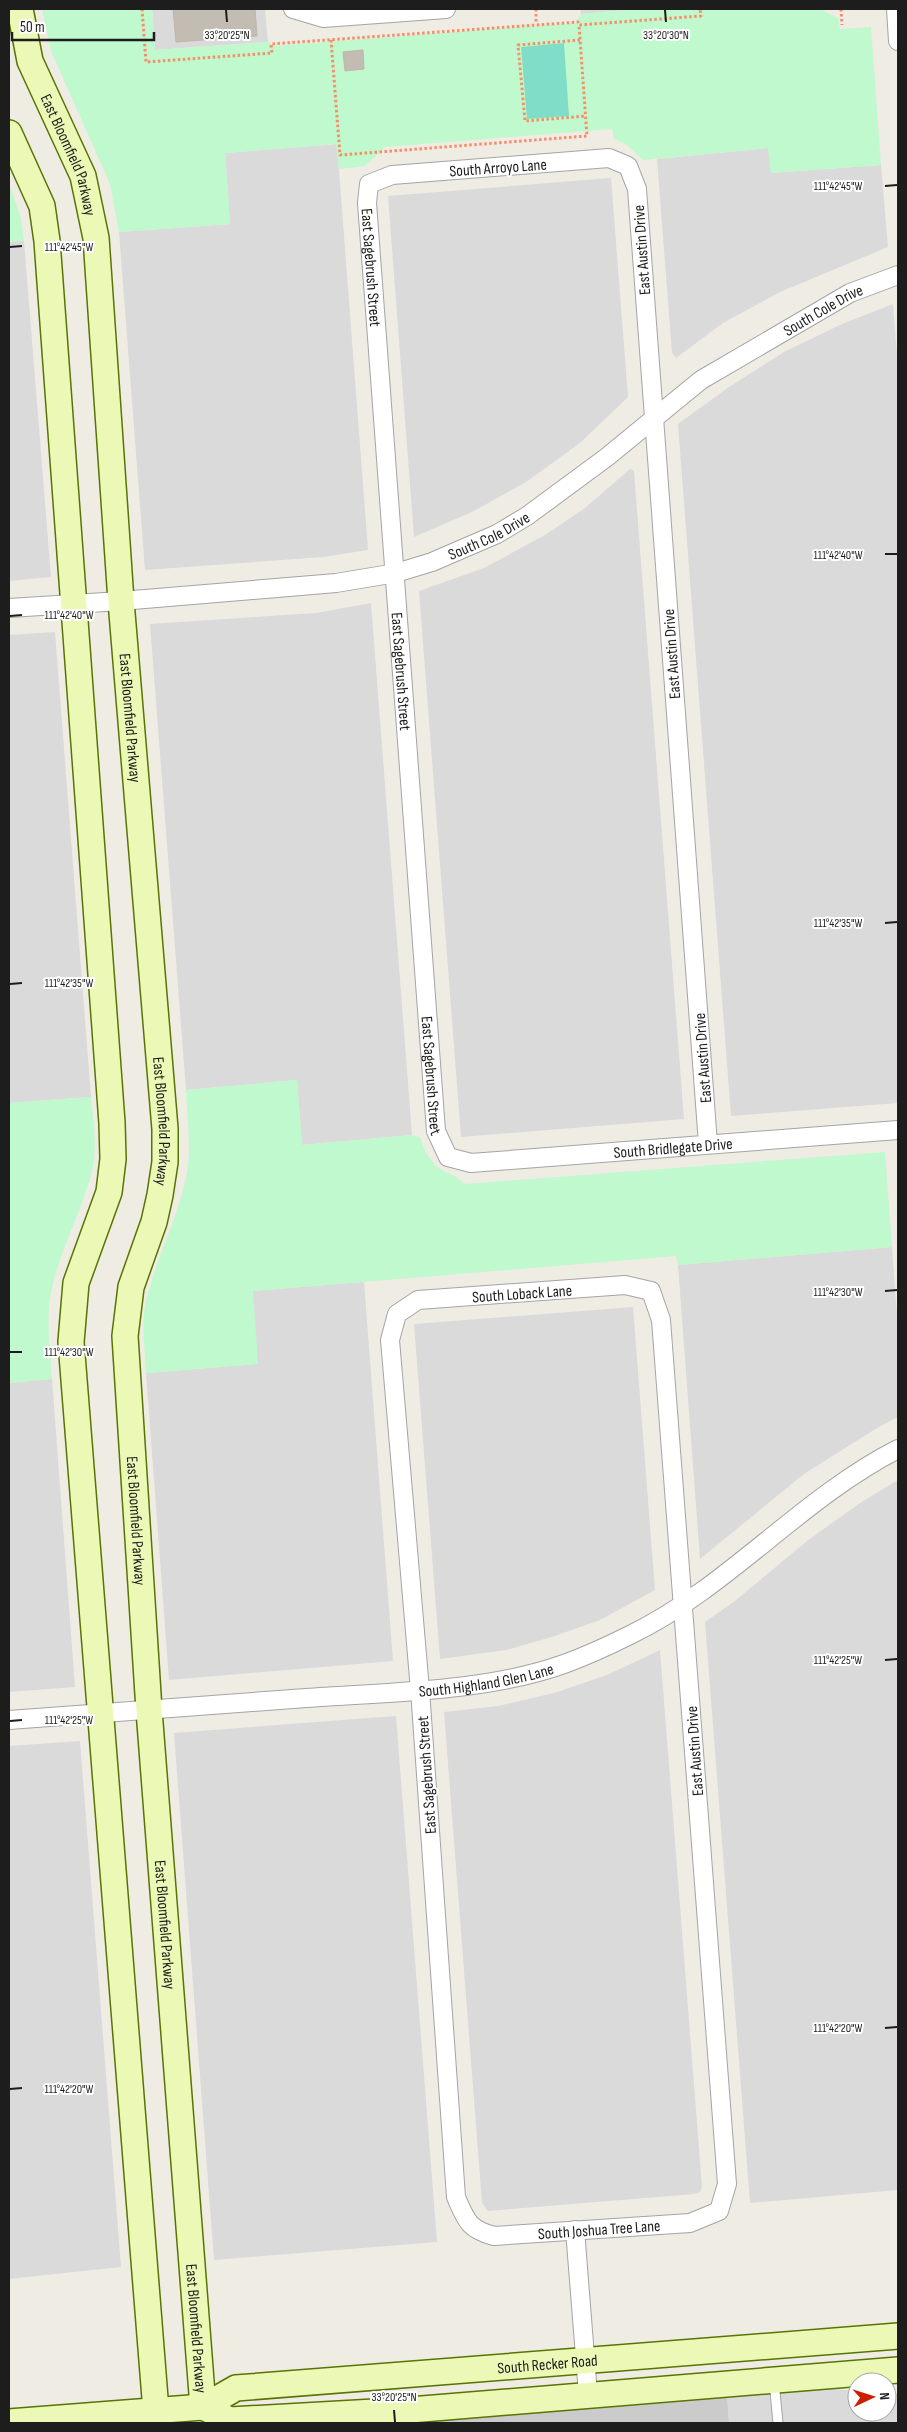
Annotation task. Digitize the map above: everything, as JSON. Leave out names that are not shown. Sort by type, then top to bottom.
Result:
[{"type":"street","name":"East Bloomfield Parkway","points":[[20,9],[30,62],[83,176],[91,205],[97,248],[121,602],[165,1129],[165,1162],[158,1204],[154,1222],[131,1287],[125,1336],[149,1710],[202,2415]]},
{"type":"street","points":[[294,9],[323,18],[446,9]]},
{"type":"street","points":[[896,9],[898,41]]},
{"type":"street","points":[[9,133],[42,206],[47,241],[113,1159],[109,1192],[76,1283],[71,1342],[157,2417]]},
{"type":"street","name":"South Arroyo Lane","points":[[369,184],[392,175],[609,158],[628,166]]},
{"type":"street","name":"East Austin Drive","points":[[628,166],[637,189],[708,1144]]},
{"type":"street","name":"East Sagebrush Street","points":[[369,184],[367,203],[436,1131],[448,1157]]},
{"type":"street","name":"South Cole Drive","points":[[9,608],[74,603],[121,602],[336,583],[396,573],[432,562],[497,534],[568,486],[701,380],[850,294],[898,275]]},
{"type":"street","name":"South Bridlegate Drive","points":[[448,1157],[471,1164],[898,1130]]},
{"type":"street","name":"South Loback Lane","points":[[397,1314],[418,1300],[625,1285],[651,1292]]},
{"type":"street","name":"East Austin Drive","points":[[651,1292],[661,1320],[727,2184],[719,2210]]},
{"type":"street","name":"East Sagebrush Street","points":[[397,1314],[390,1340],[420,1690],[456,2196],[464,2216],[477,2232]]},
{"type":"street","name":"South Highland Glen Lane","points":[[9,1720],[420,1690],[489,1682],[562,1665],[632,1634],[683,1606],[734,1569],[822,1498],[898,1449]]},
{"type":"street","name":"South Joshua Tree Lane","points":[[477,2232],[494,2236],[690,2223],[719,2210]]},
{"type":"street","points":[[575,2230],[588,2394]]},
{"type":"street","name":"South Recker Road","points":[[202,2415],[236,2388],[898,2336]]},
{"type":"street","name":"South Recker Road","points":[[9,2422],[202,2415],[230,2420],[410,2410],[898,2370]]},
{"type":"lane","points":[[774,2380],[778,2423]]},
{"type":"path","points":[[142,9],[146,62],[272,53],[271,44],[536,24],[578,22],[579,25],[701,16],[700,9]]},
{"type":"path","points":[[536,9],[536,24]]},
{"type":"path","points":[[841,9],[842,25]]},
{"type":"path","points":[[331,40],[340,155],[587,136],[579,25]]},
{"type":"path","points":[[580,40],[518,44],[524,121],[586,116]]},
{"type":"shaded area","points":[[152,9],[265,9],[268,42],[155,50]]},
{"type":"shaded area","points":[[580,9],[636,9],[581,14]]},
{"type":"shaded area","points":[[337,144],[368,550],[323,557],[145,570],[119,232],[230,224],[225,153]]},
{"type":"shaded area","points":[[769,148],[771,173],[881,165],[888,247],[780,292],[723,323],[676,358],[672,353],[657,159]]},
{"type":"shaded area","points":[[611,178],[628,397],[580,443],[526,482],[472,512],[414,537],[388,196]]},
{"type":"shaded area","points":[[24,241],[51,577],[9,581],[9,242]]},
{"type":"shaded area","points":[[893,304],[898,369],[898,1103],[731,1116],[678,424],[729,387],[784,352],[842,324]]},
{"type":"shaded area","points":[[630,469],[634,471],[684,1119],[461,1137],[419,591],[484,568],[545,535],[585,508]]},
{"type":"shaded area","points":[[371,603],[412,1135],[302,1145],[297,1080],[186,1090],[150,624],[316,613]]},
{"type":"shaded area","points":[[55,632],[91,1097],[9,1103],[9,635]]},
{"type":"shaded area","points":[[892,1247],[898,1330],[898,1417],[804,1474],[700,1559],[678,1265]]},
{"type":"shaded area","points":[[364,1282],[393,1661],[169,1680],[146,1373],[257,1364],[252,1291]]},
{"type":"shaded area","points":[[633,1307],[655,1590],[600,1620],[552,1637],[506,1650],[440,1659],[414,1324]]},
{"type":"shaded area","points":[[52,1379],[75,1687],[9,1692],[9,1383]]},
{"type":"shaded area","points":[[898,1480],[898,2190],[750,2203],[705,1622],[735,1601],[807,1541],[860,1503]]},
{"type":"shaded area","points":[[660,1650],[702,2187],[700,2192],[694,2194],[488,2211],[482,2203],[444,1712],[498,1706],[554,1693],[607,1675]]},
{"type":"shaded area","points":[[396,1716],[437,2242],[214,2260],[174,1733]]},
{"type":"shaded area","points":[[80,1741],[121,2267],[9,2279],[9,1746]]},
{"type":"shaded area","points":[[823,2388],[847,2390],[847,2422],[897,2422],[898,2393],[898,2423],[729,2423],[727,2394]]},
{"type":"shaded area","points":[[727,2394],[729,2423],[380,2423]]},
{"type":"green space","points":[[42,9],[152,9],[155,50],[268,42],[273,46],[576,23],[581,14],[636,9],[820,9],[838,18],[840,29],[871,27],[881,165],[771,173],[768,148],[643,160],[626,144],[614,139],[612,129],[385,147],[365,166],[339,169],[336,144],[225,153],[230,224],[119,232],[110,184],[51,51]]},
{"type":"green space","points":[[564,43],[569,116],[527,119],[521,47]]},
{"type":"green space","points":[[9,184],[21,218],[24,241],[9,242]]},
{"type":"green space","points":[[297,1080],[302,1145],[412,1135],[420,1137],[426,1152],[440,1169],[453,1175],[464,1184],[885,1152],[892,1247],[678,1265],[676,1256],[253,1291],[258,1364],[146,1373],[144,1328],[146,1301],[182,1194],[188,1167],[189,1145],[186,1090]]},
{"type":"green space","points":[[91,1097],[95,1140],[93,1166],[84,1197],[56,1272],[50,1299],[49,1334],[52,1379],[9,1383],[9,1103]]},
{"type":"building","points":[[173,9],[255,9],[257,36],[176,42]]},
{"type":"building","points":[[363,50],[364,69],[345,71],[343,52]]}]
